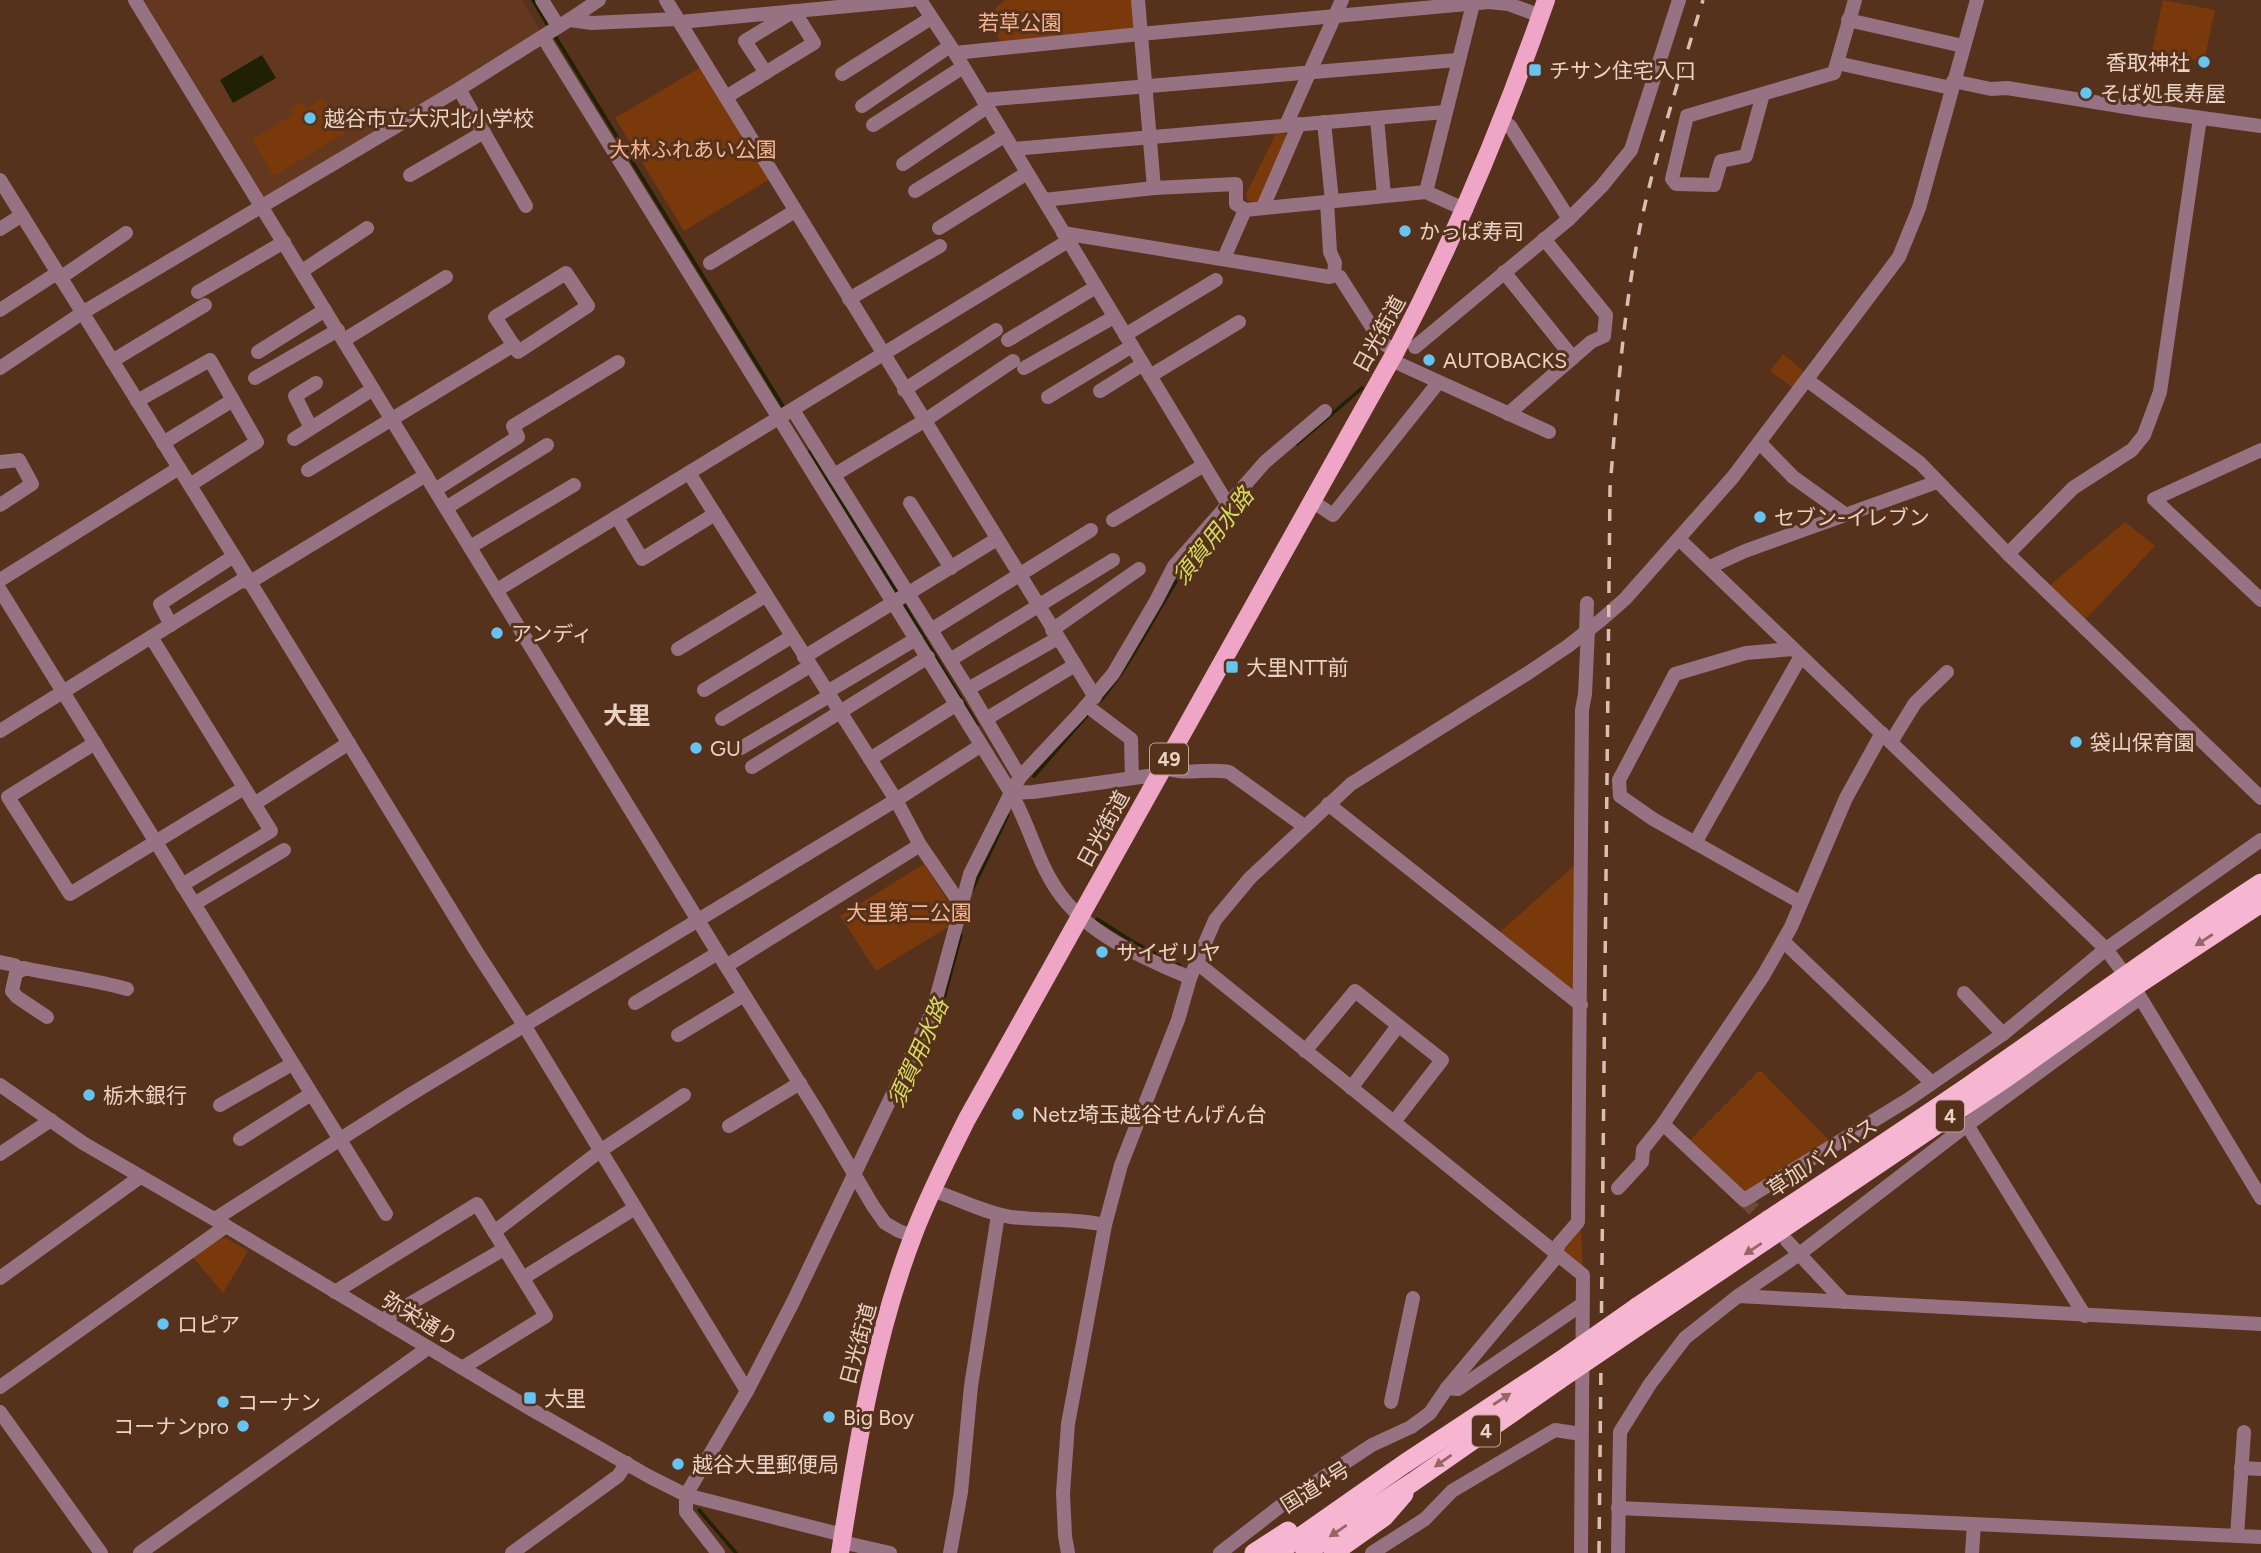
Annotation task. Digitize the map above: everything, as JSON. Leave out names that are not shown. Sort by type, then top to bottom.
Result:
[{"type":"highway","name":"草加バイパス","points":[[1404,1464],[1637,1327],[2003,1080],[2133,987],[2182,934],[2261,883]]},
{"type":"highway","name":"草加バイパス","points":[[1413,1482],[1560,1370],[1637,1307],[2261,903]]},
{"type":"highway","name":"国道4号","points":[[1254,1553],[1352,1489],[1404,1464]]},
{"type":"highway","name":"4","points":[[1278,1553],[1404,1464]]},
{"type":"highway","name":"4","points":[[1305,1553],[1413,1482]]},
{"type":"highway","name":"4","points":[[1333,1553],[1384,1517],[1413,1482]]},
{"type":"main road","name":"日光街道","points":[[841,1543],[874,1367],[913,1236],[932,1190],[967,1119],[1393,356],[1466,210],[1544,8]]},
{"type":"street","points":[[135,0],[873,1206],[886,1223],[913,1236]]},
{"type":"street","points":[[542,0],[563,23],[679,21],[772,7],[794,11],[912,0]]},
{"type":"street","points":[[0,368],[82,313],[459,89],[599,0]]},
{"type":"street","points":[[666,0],[1075,665],[1091,701],[1131,739],[1132,778]]},
{"type":"street","points":[[920,0],[1227,503]]},
{"type":"street","points":[[1138,0],[1154,188]]},
{"type":"street","points":[[1263,206],[1293,125],[1308,72],[1342,0]]},
{"type":"street","points":[[1415,347],[1569,219],[1602,186],[1632,150],[1679,0]]},
{"type":"street","points":[[1763,94],[1746,156],[1721,161],[1714,184],[1676,184],[1671,178],[1687,116],[1834,73],[1854,0]]},
{"type":"street","points":[[1068,1553],[1063,1493],[1068,1424],[1105,1225],[1121,1165],[1165,1057],[1196,962],[1215,920],[1250,877],[1351,784],[1528,673],[1587,631],[1625,599],[1760,443],[1899,257],[1919,208],[1978,0]]},
{"type":"street","points":[[1426,192],[1472,4]]},
{"type":"street","points":[[862,106],[952,50],[1472,4],[1544,8]]},
{"type":"street","points":[[726,97],[814,43],[794,11]]},
{"type":"street","points":[[766,73],[745,41],[794,11]]},
{"type":"street","points":[[842,74],[931,18]]},
{"type":"street","points":[[1849,20],[1963,46]]},
{"type":"street","points":[[543,37],[786,414],[894,603],[1011,793],[1056,890],[1080,917],[1133,952],[1190,978]]},
{"type":"street","points":[[903,164],[985,104],[1146,86],[1457,60]]},
{"type":"street","points":[[1837,63],[1952,85],[2007,88],[2261,126]]},
{"type":"street","points":[[873,125],[963,67]]},
{"type":"street","points":[[459,89],[526,206]]},
{"type":"street","points":[[1013,149],[1445,112]]},
{"type":"street","points":[[1377,118],[1384,196]]},
{"type":"street","points":[[2008,554],[2073,488],[2132,450],[2144,435],[2160,392],[2200,118]]},
{"type":"street","points":[[1324,122],[1330,201],[1330,252],[1335,263],[1334,275]]},
{"type":"street","points":[[1502,122],[1510,127],[1569,219]]},
{"type":"street","points":[[410,175],[484,132]]},
{"type":"street","points":[[915,191],[1004,136]]},
{"type":"street","points":[[940,228],[1027,173]]},
{"type":"street","points":[[0,180],[524,1025],[747,1391]]},
{"type":"street","points":[[1044,200],[1154,188],[1236,184],[1236,204],[1245,210],[1263,206],[1426,192],[1466,210]]},
{"type":"street","points":[[1224,258],[1245,210]]},
{"type":"street","points":[[710,263],[795,211]]},
{"type":"street","points":[[0,229],[22,215]]},
{"type":"street","points":[[302,271],[367,228]]},
{"type":"street","points":[[0,310],[126,233]]},
{"type":"street","points":[[496,590],[883,356],[1066,237],[1340,277],[1393,356],[1438,383],[1549,432]]},
{"type":"street","points":[[1508,414],[1591,342],[1604,336],[1606,315],[1544,239]]},
{"type":"street","points":[[112,361],[284,242]]},
{"type":"street","points":[[849,299],[940,246]]},
{"type":"street","points":[[1504,272],[1573,358]]},
{"type":"street","points":[[566,273],[587,306],[517,352],[514,345],[495,317],[566,273]]},
{"type":"street","points":[[255,379],[446,277]]},
{"type":"street","points":[[1048,397],[1216,280]]},
{"type":"street","points":[[1009,340],[1096,287]]},
{"type":"street","points":[[258,352],[325,310]]},
{"type":"street","points":[[834,475],[1019,364],[1114,317]]},
{"type":"street","points":[[1100,391],[1239,322]]},
{"type":"street","points":[[904,390],[996,331]]},
{"type":"street","points":[[308,470],[514,345]]},
{"type":"street","points":[[137,401],[210,360],[257,442],[190,485]]},
{"type":"street","points":[[435,490],[518,437],[513,426],[618,362]]},
{"type":"street","points":[[1807,380],[1920,463],[2008,554],[2261,798]]},
{"type":"street","points":[[311,428],[295,396],[316,383]]},
{"type":"street","points":[[1312,501],[1333,515],[1438,383]]},
{"type":"street","points":[[294,439],[373,389]]},
{"type":"street","points":[[163,443],[233,400]]},
{"type":"street","points":[[718,1553],[685,1512],[686,1495],[747,1391],[804,1280],[933,1010],[970,874],[999,812],[1020,777],[1113,674],[1174,566],[1265,462],[1325,411]]},
{"type":"street","points":[[786,414],[834,475],[1020,777]]},
{"type":"street","points":[[1760,443],[1793,477],[1846,515]]},
{"type":"street","points":[[446,508],[547,445]]},
{"type":"street","points":[[2261,450],[2154,499],[2261,600]]},
{"type":"street","points":[[0,462],[19,460],[32,484],[0,505]]},
{"type":"street","points":[[1113,520],[1204,465]]},
{"type":"street","points":[[0,580],[179,468]]},
{"type":"street","points":[[689,473],[896,800],[920,845],[961,905]]},
{"type":"street","points":[[0,731],[242,582],[250,582],[426,475]]},
{"type":"street","points":[[1710,567],[1745,551],[1937,482]]},
{"type":"street","points":[[470,547],[574,485]]},
{"type":"street","points":[[910,503],[951,568]]},
{"type":"street","points":[[617,517],[642,559],[715,514]]},
{"type":"street","points":[[931,630],[1091,530]]},
{"type":"street","points":[[722,719],[894,603],[997,539]]},
{"type":"street","points":[[1679,539],[2106,949],[2133,987],[2261,1198]]},
{"type":"street","points":[[171,625],[160,604],[234,556]]},
{"type":"street","points":[[950,660],[1113,560]]},
{"type":"street","points":[[968,689],[1055,634],[1139,569]]},
{"type":"street","points":[[0,590],[386,1214]]},
{"type":"street","points":[[678,649],[765,596]]},
{"type":"street","points":[[1220,1553],[1287,1501],[1372,1445],[1411,1427],[1430,1413],[1447,1388],[1553,1261],[1559,1244],[1578,1222],[1582,710],[1585,694],[1587,603]]},
{"type":"street","points":[[151,637],[271,831],[182,885]]},
{"type":"street","points":[[704,690],[791,637]]},
{"type":"street","points":[[741,748],[916,639]]},
{"type":"street","points":[[1695,843],[1797,652]]},
{"type":"street","points":[[1797,652],[1746,653],[1675,674],[1619,780],[1620,796],[1695,843],[1800,902]]},
{"type":"street","points":[[752,768],[928,657]]},
{"type":"street","points":[[986,719],[1075,665]]},
{"type":"street","points":[[1618,1188],[1642,1162],[1643,1149],[1663,1124],[1763,976],[1783,941],[1846,798],[1886,737],[1915,703],[1947,672]]},
{"type":"street","points":[[870,760],[957,704]]},
{"type":"street","points":[[95,743],[8,797],[70,894],[244,788]]},
{"type":"street","points":[[254,804],[349,744]]},
{"type":"street","points":[[0,1387],[220,1222],[338,1139],[896,800],[980,746]]},
{"type":"street","points":[[1011,793],[1057,789],[1172,771],[1219,770],[1229,772],[1304,826]]},
{"type":"street","points":[[1328,804],[1581,1005]]},
{"type":"street","points":[[1663,1124],[1744,1200],[1909,1099],[2003,1034],[2106,949],[2261,840]]},
{"type":"street","points":[[635,1003],[722,960],[920,845]]},
{"type":"street","points":[[194,904],[284,849]]},
{"type":"street","points":[[1783,941],[1931,1082]]},
{"type":"street","points":[[0,962],[22,970]]},
{"type":"street","points":[[1196,962],[1583,1275],[1581,1553]]},
{"type":"street","points":[[47,1017],[12,991],[16,974],[24,968],[69,978],[97,980],[127,989]]},
{"type":"street","points":[[1618,1553],[1620,1432],[1650,1384],[1685,1338],[1967,1125],[2133,987]]},
{"type":"street","points":[[1305,1051],[1355,991],[1442,1060],[1394,1122]]},
{"type":"street","points":[[1964,993],[2003,1034]]},
{"type":"street","points":[[678,1035],[744,995]]},
{"type":"street","points":[[1351,1087],[1398,1026]]},
{"type":"street","points":[[220,1105],[292,1064]]},
{"type":"street","points":[[729,1126],[800,1083]]},
{"type":"street","name":"弥栄通り","points":[[0,1084],[83,1143],[462,1368],[686,1495],[841,1543],[890,1553]]},
{"type":"street","points":[[240,1139],[311,1094]]},
{"type":"street","points":[[494,1232],[600,1151],[684,1095]]},
{"type":"street","points":[[0,1154],[51,1120]]},
{"type":"street","points":[[1967,1125],[2085,1316]]},
{"type":"street","points":[[0,1278],[140,1177]]},
{"type":"street","points":[[932,1190],[998,1214],[1071,1219],[1105,1225]]},
{"type":"street","points":[[335,1292],[477,1204],[546,1316],[462,1368]]},
{"type":"street","points":[[523,1278],[635,1208]]},
{"type":"street","points":[[950,1553],[961,1492],[971,1386],[998,1214]]},
{"type":"street","points":[[1787,1241],[1844,1302]]},
{"type":"street","points":[[382,1320],[504,1249]]},
{"type":"street","points":[[1738,1296],[2261,1324]]},
{"type":"street","points":[[1391,1402],[1413,1298]]},
{"type":"street","points":[[1447,1388],[1458,1389],[1581,1304]]},
{"type":"street","points":[[140,1553],[159,1547],[428,1348]]},
{"type":"street","points":[[0,1412],[101,1553]]},
{"type":"street","points":[[1372,1553],[1425,1519],[1452,1491],[1555,1430],[1581,1433]]},
{"type":"street","points":[[2237,1536],[2244,1432]]},
{"type":"street","points":[[512,1553],[618,1475],[626,1463]]},
{"type":"street","points":[[2241,1468],[2261,1469]]},
{"type":"street","points":[[1618,1508],[2261,1537]]},
{"type":"street","points":[[1972,1553],[1974,1524]]},
{"type":"shaded area","name":"越谷市立大沢北小学校","points":[[144,0],[522,0],[542,33],[267,203]]},
{"type":"shaded area","points":[[262,55],[276,78],[233,103],[220,80]]},
{"type":"green space","name":"若草公園","points":[[1005,0],[1136,0],[1138,32],[1004,46],[985,17]]},
{"type":"green space","points":[[2163,0],[2215,10],[2204,62],[2152,50]]},
{"type":"green space","name":"大林ふれあい公園","points":[[701,67],[770,179],[684,231],[615,118]]},
{"type":"green space","points":[[323,98],[345,133],[274,176],[252,140],[294,114],[291,108],[302,102],[306,108]]},
{"type":"green space","points":[[1276,133],[1291,135],[1258,202],[1248,201],[1246,194]]},
{"type":"green space","points":[[1783,354],[1805,372],[1793,388],[1770,371]]},
{"type":"green space","points":[[2125,522],[2155,546],[2085,620],[2049,586]]},
{"type":"green space","points":[[1577,863],[1577,994],[1500,932]]},
{"type":"green space","name":"大里第二公園","points":[[924,864],[953,909],[948,927],[876,971],[840,916]]},
{"type":"green space","points":[[1760,1070],[1829,1140],[1745,1193],[1689,1141]]},
{"type":"green space","points":[[1581,1225],[1583,1272],[1561,1254],[1561,1245]]},
{"type":"green space","points":[[226,1238],[248,1251],[223,1293],[193,1257],[216,1240]]},
{"type":"waterway","points":[[533,0],[549,27]]},
{"type":"waterway","points":[[553,33],[784,408]]},
{"type":"waterway","name":"須賀用水路","points":[[1297,444],[1362,388]]},
{"type":"waterway","points":[[810,451],[899,596]]},
{"type":"waterway","name":"須賀用水路","points":[[1100,701],[1128,663],[1176,582],[1203,544]]},
{"type":"waterway","points":[[903,603],[977,725]]},
{"type":"waterway","name":"須賀用水路","points":[[1034,776],[1090,712]]},
{"type":"waterway","name":"須賀用水路","points":[[972,890],[1008,815]]},
{"type":"waterway","points":[[1097,919],[1135,943],[1180,966]]},
{"type":"waterway","name":"須賀用水路","points":[[923,1047],[939,1016],[961,935]]},
{"type":"waterway","name":"須賀用水路","points":[[699,1510],[736,1553]]},
{"type":"tunnel","points":[[1744,1200],[1771,1226]]},
{"type":"railway","points":[[1599,1553],[1610,488],[1625,324],[1640,227],[1661,142],[1703,0]]},
{"type":"place","name":"香取神社","points":[[2204,62]]},
{"type":"place","name":"チサン住宅入口","points":[[1535,70]]},
{"type":"place","name":"そば処長寿屋","points":[[2086,93]]},
{"type":"place","name":"越谷市立大沢北小学校","points":[[310,118]]},
{"type":"place","name":"かっぱ寿司","points":[[1405,231]]},
{"type":"place","name":"AUTOBACKS","points":[[1429,360]]},
{"type":"place","name":"セブン-イレブン","points":[[1760,517]]},
{"type":"place","name":"アンディ","points":[[497,633]]},
{"type":"place","name":"大里NTT前","points":[[1232,667]]},
{"type":"place","name":"袋山保育園","points":[[2076,742]]},
{"type":"place","name":"GU","points":[[696,748]]},
{"type":"place","name":"サイゼリヤ","points":[[1102,952]]},
{"type":"place","name":"栃木銀行","points":[[89,1095]]},
{"type":"place","name":"Netz埼玉越谷せんげん台","points":[[1018,1114]]},
{"type":"place","name":"ロピア","points":[[163,1324]]},
{"type":"place","name":"大里","points":[[530,1398]]},
{"type":"place","name":"コーナン","points":[[223,1402]]},
{"type":"place","name":"Big Boy","points":[[829,1417]]},
{"type":"place","name":"コーナンpro","points":[[243,1426]]},
{"type":"place","name":"越谷大里郵便局","points":[[678,1464]]},
{"type":"district","name":"大里","points":[[627,715]]}]
